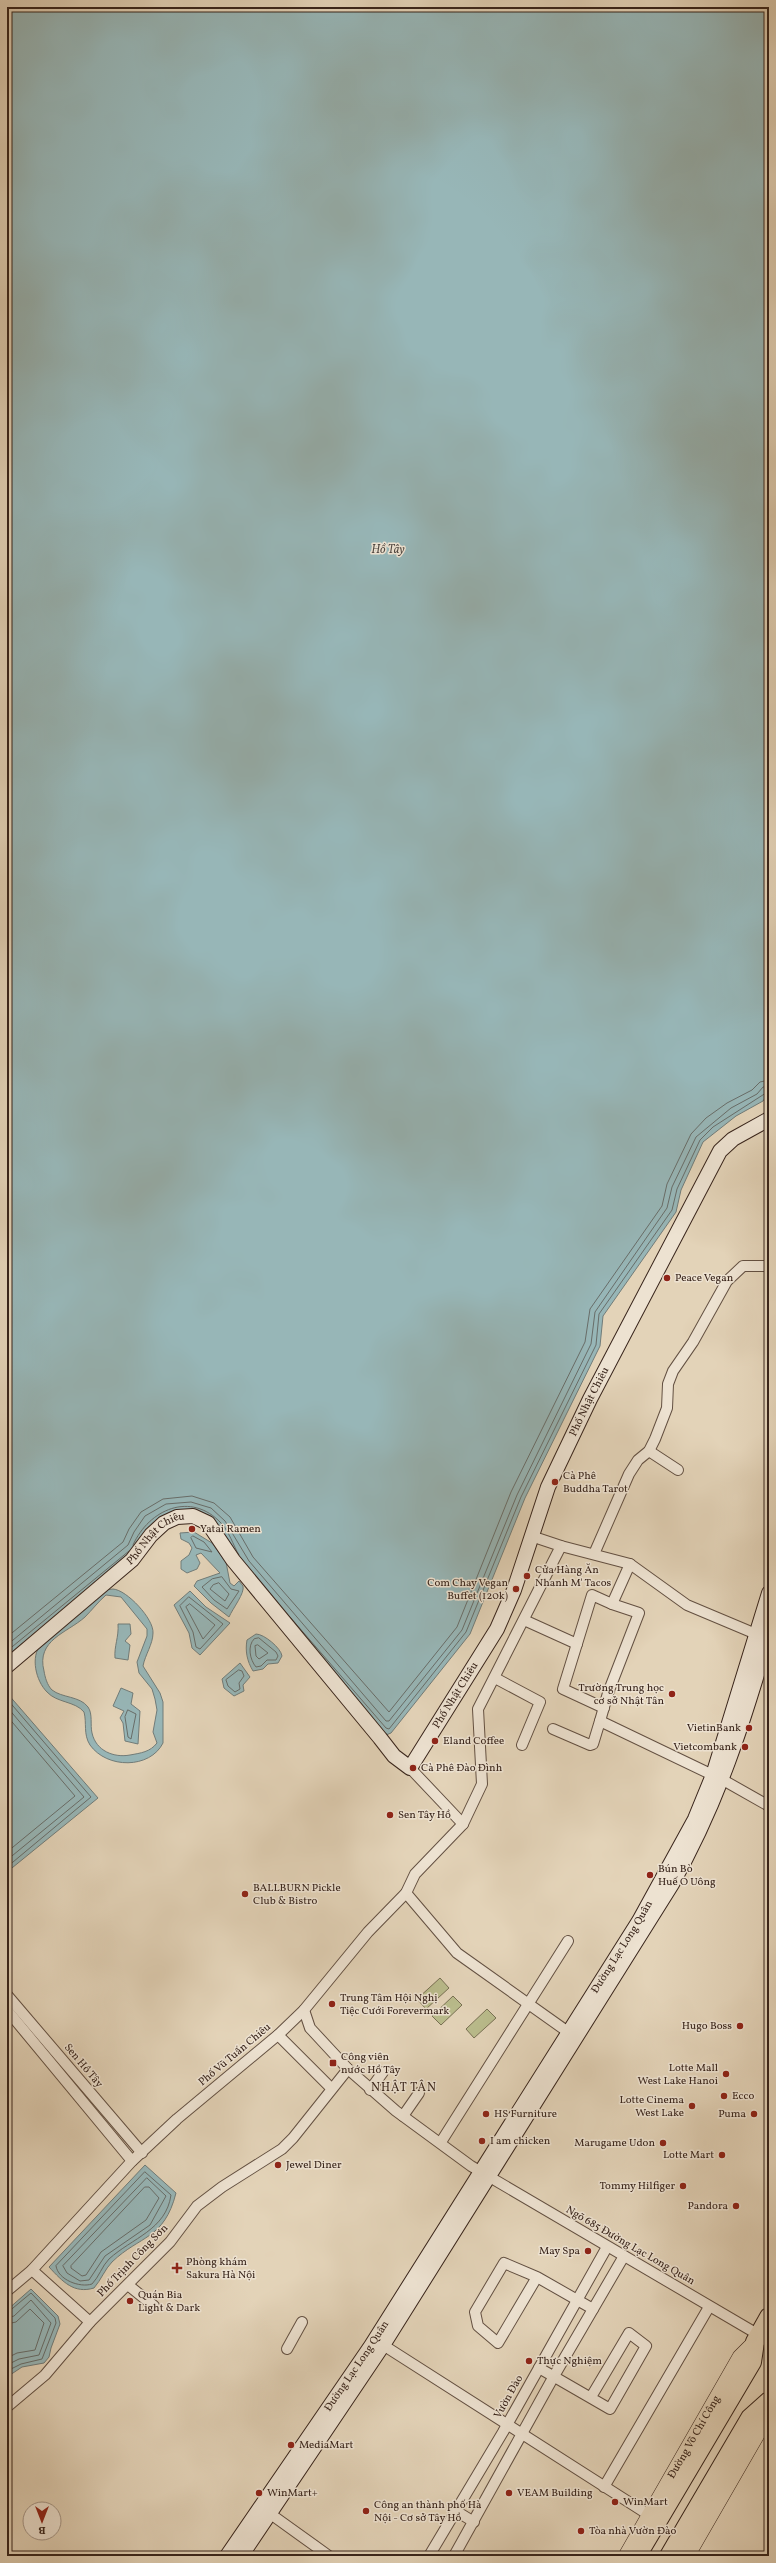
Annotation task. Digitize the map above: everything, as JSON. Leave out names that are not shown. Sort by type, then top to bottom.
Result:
[{"type":"highway","name":"Đường Võ Chí Công","points":[[637,2556],[752,2362],[757,2338],[769,2318]]},
{"type":"highway","points":[[669,2556],[750,2418],[768,2403]]},
{"type":"main road","name":"Phố Nhật Chiêu","points":[[7,1666],[132,1560],[151,1535],[164,1523],[181,1516],[202,1518],[208,1523],[233,1560],[380,1738],[389,1751],[410,1768],[497,1629],[514,1590],[548,1487],[590,1399],[720,1150],[733,1139],[769,1119]]},
{"type":"main road","name":"Đường Lạc Long Quân","points":[[242,2556],[266,2511],[371,2346],[652,1920],[689,1854],[765,1660],[763,1634],[769,1593]]},
{"type":"main road","name":"Đường Lạc Long Quân","points":[[227,2556],[266,2511],[384,2346],[568,2032],[639,1920],[718,1778],[738,1681],[763,1634]]},
{"type":"main road","name":"Đường Võ Chí Công","points":[[626,2556],[740,2357],[757,2338]]},
{"type":"main road","points":[[687,2556],[762,2426],[768,2403]]},
{"type":"street","points":[[594,1554],[629,1474],[638,1460],[649,1451],[667,1408],[668,1384],[673,1371],[693,1342],[727,1281],[743,1266],[769,1266]]},
{"type":"street","points":[[649,1451],[678,1470]]},
{"type":"street","points":[[531,1536],[561,1546],[630,1564],[687,1605],[763,1634]]},
{"type":"street","name":"Phố Vũ Tuấn Chiêu","points":[[7,2291],[32,2270],[132,2161],[177,2119],[278,2035],[304,2010],[368,1932],[406,1893],[415,1874],[463,1824],[482,1784],[478,1709],[561,1546]]},
{"type":"street","points":[[612,1604],[630,1564]]},
{"type":"street","points":[[553,1729],[590,1745],[593,1744],[604,1708],[639,1614],[592,1595],[563,1689],[604,1708]]},
{"type":"street","points":[[524,1620],[577,1644]]},
{"type":"street","points":[[495,1678],[540,1702],[522,1745]]},
{"type":"street","points":[[600,1721],[718,1778],[769,1806]]},
{"type":"street","points":[[410,1768],[463,1824]]},
{"type":"street","points":[[406,1893],[457,1953],[568,2032]]},
{"type":"street","points":[[441,2142],[568,1941]]},
{"type":"street","name":"Sen Hồ Tây","points":[[7,1995],[142,2153]]},
{"type":"street","name":"Sen Hồ Tây","points":[[7,2010],[132,2161]]},
{"type":"street","name":"Ngõ 685 Đường Lạc Long Quân","points":[[304,2010],[310,2028],[348,2070],[370,2090],[403,2116],[441,2142],[484,2175],[709,2306],[757,2338]]},
{"type":"street","points":[[278,2035],[330,2088]]},
{"type":"street","name":"Phố Trịnh Công Sơn","points":[[7,2408],[45,2375],[90,2322],[170,2242],[198,2206],[222,2187],[282,2149],[294,2138],[330,2088],[348,2070]]},
{"type":"street","points":[[370,2090],[384,2072]]},
{"type":"street","points":[[403,2116],[420,2093]]},
{"type":"street","name":"Vườn Đào","points":[[429,2556],[507,2425],[607,2247]]},
{"type":"street","points":[[454,2556],[523,2435],[554,2376],[624,2256]]},
{"type":"street","points":[[537,2277],[498,2343],[478,2326],[475,2312],[502,2264],[506,2263],[537,2277],[593,2309]]},
{"type":"street","points":[[32,2270],[90,2322]]},
{"type":"street","points":[[128,2285],[154,2306]]},
{"type":"street","points":[[604,2487],[709,2306]]},
{"type":"street","points":[[288,2349],[302,2322]]},
{"type":"street","points":[[539,2368],[610,2408],[646,2346],[629,2333],[591,2397]]},
{"type":"street","points":[[384,2346],[649,2515]]},
{"type":"street","points":[[266,2511],[329,2556]]},
{"type":"street","points":[[456,2511],[474,2522]]},
{"type":"green space","points":[[440,1978],[449,1988],[426,2009],[417,1999]]},
{"type":"green space","points":[[453,1996],[462,2005],[441,2025],[432,2016]]},
{"type":"green space","points":[[487,2009],[496,2018],[474,2038],[466,2029]]},
{"type":"water","name":"Hồ Tây","points":[[7,7],[769,7],[769,1092],[763,1101],[736,1116],[703,1142],[681,1190],[676,1212],[603,1316],[600,1346],[525,1498],[470,1634],[391,1733],[386,1735],[191,1511],[171,1514],[156,1520],[145,1532],[135,1551],[7,1656]]},
{"type":"water","points":[[194,1532],[212,1543],[226,1562],[230,1583],[234,1586],[239,1581],[243,1586],[241,1597],[229,1617],[211,1603],[194,1586],[197,1581],[220,1573],[201,1553],[196,1555],[200,1563],[197,1569],[187,1573],[181,1569],[181,1561],[189,1555],[192,1548],[189,1543],[181,1539],[180,1533]]},
{"type":"water","points":[[113,1589],[125,1594],[139,1606],[149,1620],[153,1633],[152,1641],[143,1666],[160,1693],[163,1702],[163,1743],[157,1752],[148,1758],[128,1763],[117,1762],[97,1753],[88,1741],[84,1712],[76,1706],[51,1696],[47,1692],[37,1675],[35,1662],[38,1649],[47,1637],[105,1590]],"holes":[[[106,1595],[121,1597],[147,1629],[147,1636],[137,1662],[139,1673],[152,1689],[157,1710],[153,1732],[157,1743],[145,1752],[124,1756],[106,1752],[97,1744],[92,1733],[90,1710],[85,1703],[56,1693],[52,1690],[46,1678],[43,1660],[44,1652],[55,1638],[78,1623]]]},
{"type":"water","points":[[190,1591],[206,1607],[230,1623],[200,1655],[192,1648],[189,1633],[174,1605]]},
{"type":"water","points":[[118,1624],[130,1624],[131,1634],[125,1641],[130,1645],[128,1660],[115,1658]]},
{"type":"water","points":[[256,1634],[263,1636],[272,1642],[279,1649],[282,1656],[278,1663],[268,1664],[263,1669],[253,1671],[247,1656],[246,1644],[247,1640]]},
{"type":"water","points":[[240,1663],[250,1677],[243,1685],[244,1691],[234,1696],[224,1688],[222,1679]]},
{"type":"water","points":[[121,1688],[133,1693],[131,1704],[140,1711],[138,1744],[125,1741],[123,1723],[120,1718],[124,1711],[113,1706]]},
{"type":"water","points":[[7,1693],[98,1798],[7,1872]]},
{"type":"water","points":[[145,2165],[176,2193],[165,2220],[150,2235],[122,2253],[112,2262],[94,2288],[75,2288],[64,2282],[49,2267]]},
{"type":"water","points":[[31,2289],[58,2316],[60,2324],[49,2357],[44,2363],[22,2367],[7,2377],[7,2310]]},
{"type":"place","name":"Peace Vegan","points":[[667,1278]]},
{"type":"place","name":"Cà Phê Buddha Tarot","points":[[555,1482]]},
{"type":"place","name":"Yatai Ramen","points":[[192,1529]]},
{"type":"place","name":"Cửa Hàng Ăn Nhanh M' Tacos","points":[[527,1576]]},
{"type":"place","name":"Com Chay Vegan Buffet (120k)","points":[[516,1589]]},
{"type":"place","name":"Trường Trung học cơ sở Nhật Tân","points":[[672,1694]]},
{"type":"place","name":"VietinBank","points":[[749,1728]]},
{"type":"place","name":"Eland Coffee","points":[[435,1741]]},
{"type":"place","name":"Vietcombank","points":[[745,1747]]},
{"type":"place","name":"Cà Phê Đào Đình","points":[[413,1768]]},
{"type":"place","name":"Sen Tây Hồ","points":[[390,1815]]},
{"type":"place","name":"Bún Bò Huế O Uông","points":[[650,1875]]},
{"type":"place","name":"BALLBURN Pickle Club & Bistro","points":[[245,1894]]},
{"type":"place","name":"Trung Tâm Hội Nghị Tiệc Cưới Forevermark","points":[[332,2004]]},
{"type":"place","name":"Hugo Boss","points":[[740,2026]]},
{"type":"place","name":"Công viên nước Hồ Tây","points":[[333,2063]]},
{"type":"place","name":"Lotte Mall West Lake Hanoi","points":[[726,2074]]},
{"type":"place","name":"Ecco","points":[[724,2096]]},
{"type":"place","name":"Lotte Cinema West Lake","points":[[692,2106]]},
{"type":"place","name":"HS Furniture","points":[[486,2114]]},
{"type":"place","name":"Puma","points":[[754,2114]]},
{"type":"place","name":"I am chicken","points":[[482,2141]]},
{"type":"place","name":"Marugame Udon","points":[[663,2143]]},
{"type":"place","name":"Lotte Mart","points":[[722,2155]]},
{"type":"place","name":"Jewel Diner","points":[[278,2165]]},
{"type":"place","name":"Tommy Hilfiger","points":[[683,2186]]},
{"type":"place","name":"Pandora","points":[[736,2206]]},
{"type":"place","name":"May Spa","points":[[588,2251]]},
{"type":"place","name":"Phòng khám Sakura Hà Nội","points":[[177,2268]]},
{"type":"place","name":"Quán Bia Light & Dark","points":[[130,2301]]},
{"type":"place","name":"Thực Nghiệm","points":[[529,2361]]},
{"type":"place","name":"MediaMart","points":[[291,2445]]},
{"type":"place","name":"WinMart+","points":[[259,2493]]},
{"type":"place","name":"VEAM Building","points":[[509,2493]]},
{"type":"place","name":"WinMart","points":[[615,2502]]},
{"type":"place","name":"Công an thành phố Hà Nội - Cơ sở Tây Hồ","points":[[366,2511]]},
{"type":"place","name":"Tòa nhà Vườn Đào","points":[[581,2531]]},
{"type":"district","name":"NHẬT TÂN","points":[[404,2088]]}]
